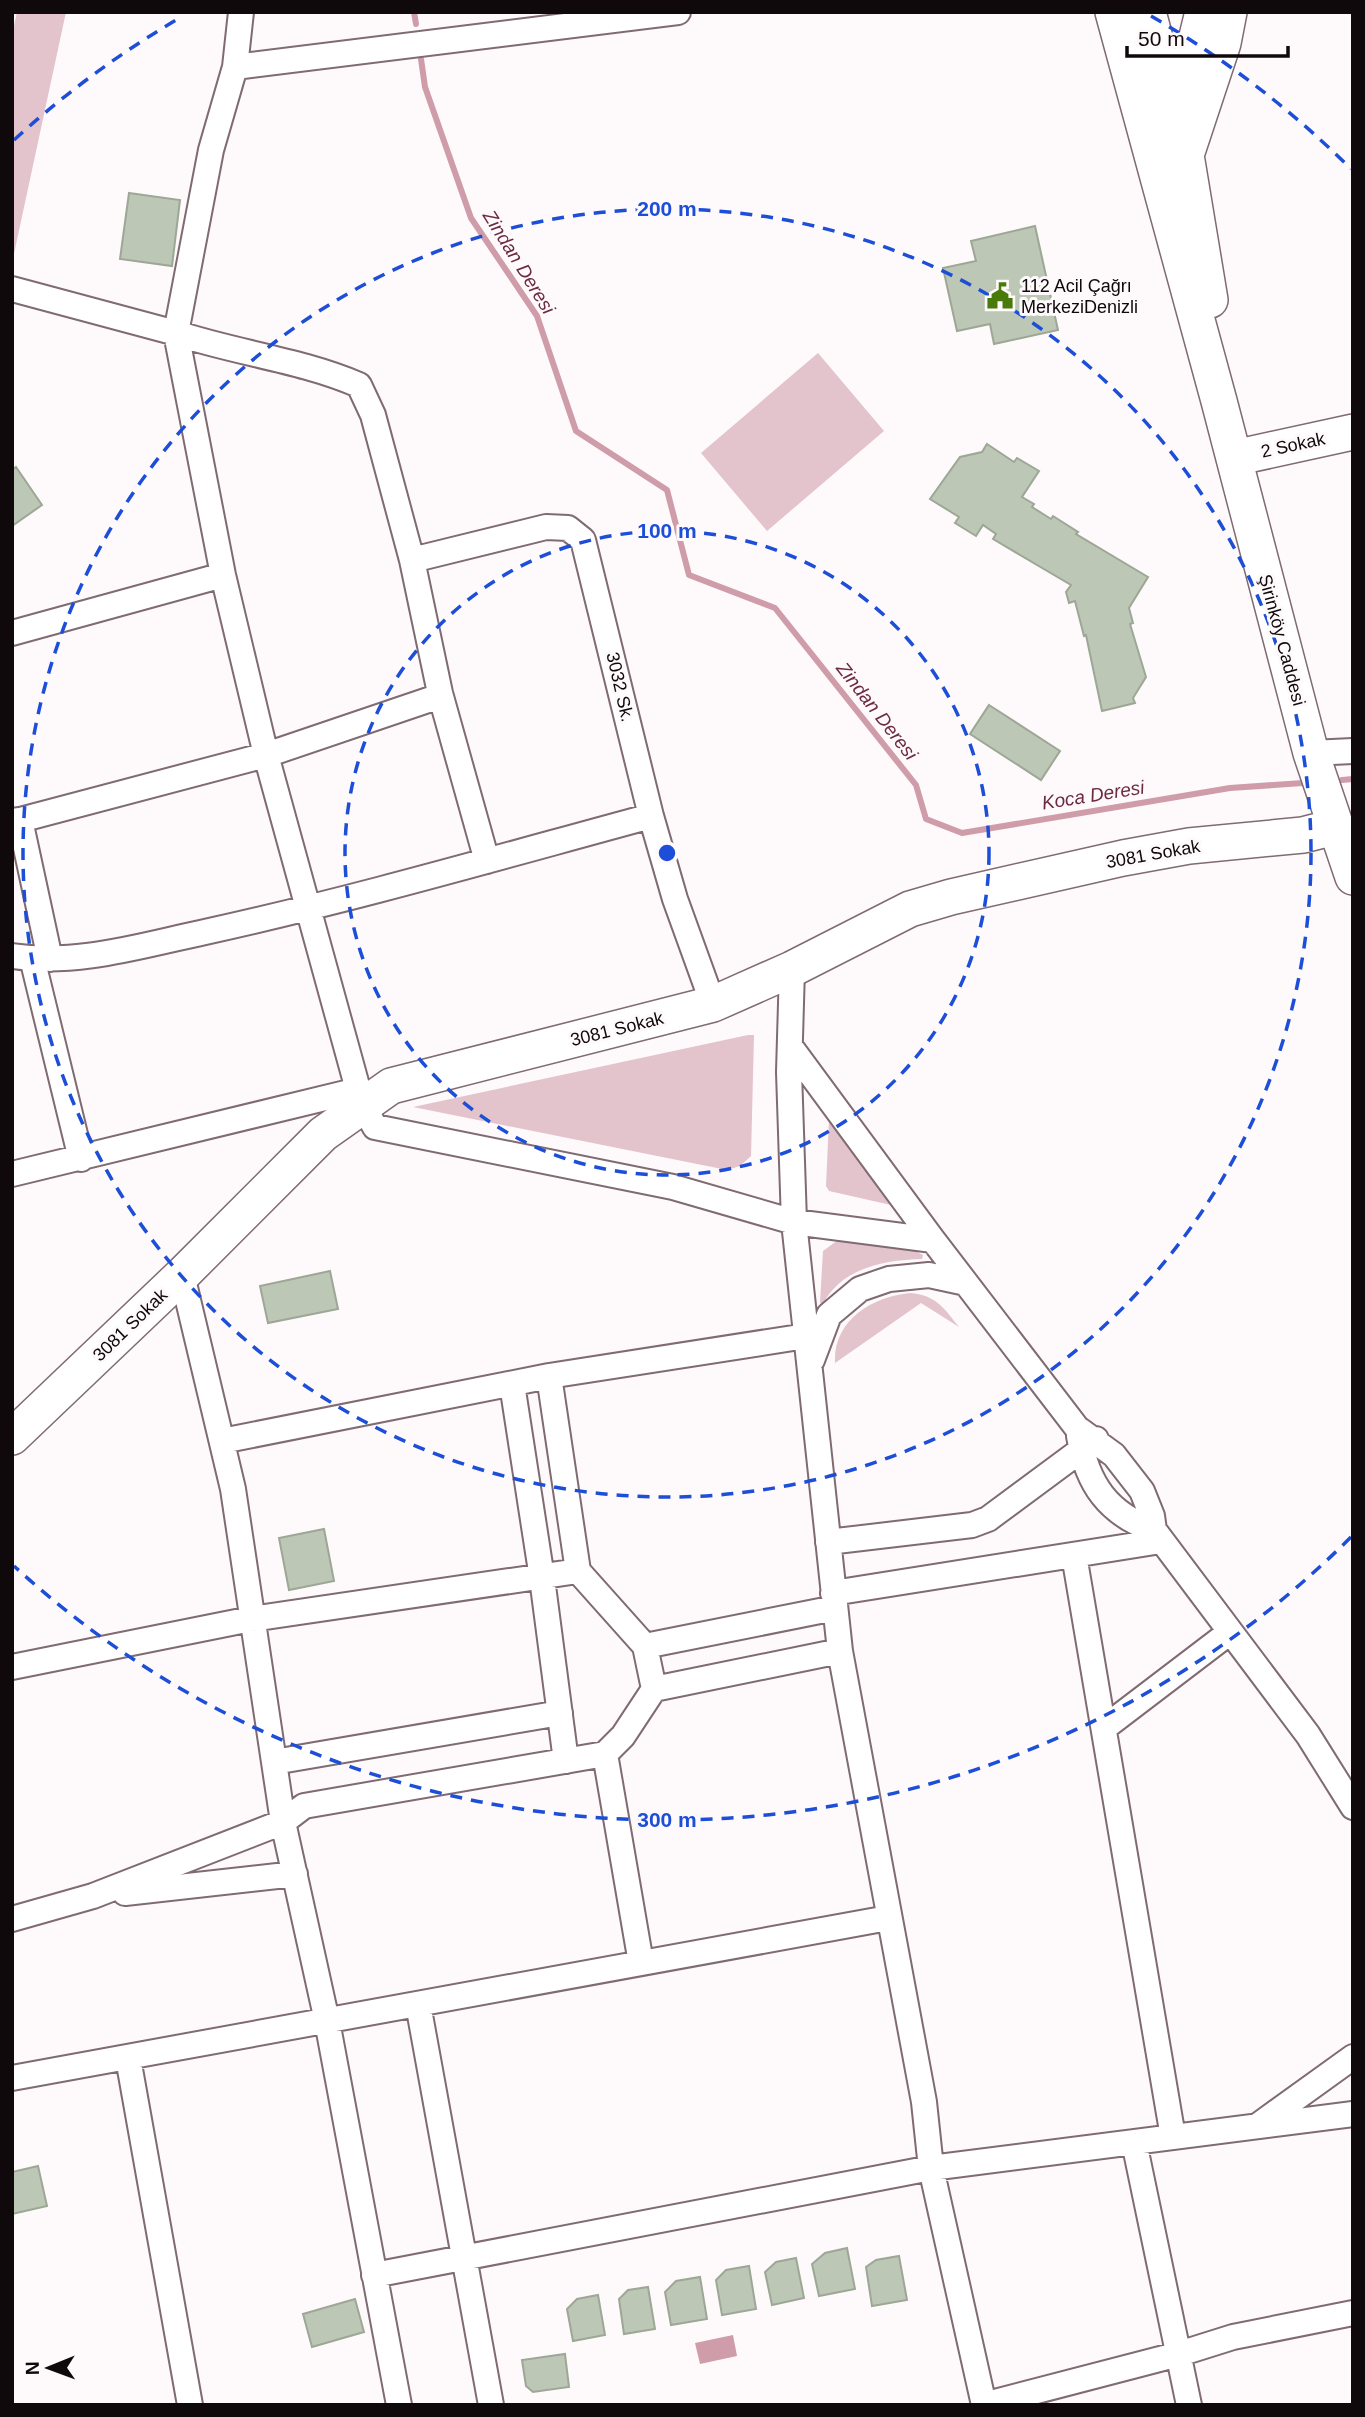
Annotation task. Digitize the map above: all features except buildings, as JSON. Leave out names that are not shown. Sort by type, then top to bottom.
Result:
[{"type":"street","points":[[241,12],[235,67],[211,150],[176,333],[223,575],[266,755],[360,1097],[375,1127],[673,1186],[794,1222],[933,1240]]},
{"type":"street","points":[[235,67],[678,12]]},
{"type":"street","name":"Şirinköy Caddesi","points":[[1113,12],[1160,127],[1186,155],[1210,295],[1219,401]]},
{"type":"street","name":"Şirinköy Caddesi","points":[[1148,12],[1160,127],[1154,166],[1311,753],[1343,826],[1353,877]]},
{"type":"street","points":[[1160,127],[1203,12]]},
{"type":"street","points":[[1154,166],[1186,155],[1223,43],[1229,12]]},
{"type":"street","points":[[12,289],[176,333],[219,348],[332,373],[359,385],[373,415],[412,560],[440,692],[487,861]]},
{"type":"street","name":"2 Sokak","points":[[1234,458],[1353,432]]},
{"type":"street","name":"3032 Sk.","points":[[412,560],[546,527],[568,528],[583,540],[651,816],[675,899],[713,1004]]},
{"type":"street","points":[[12,633],[223,575]]},
{"type":"street","points":[[80,1158],[31,958],[16,821],[266,755],[437,696],[440,692]]},
{"type":"street","points":[[1311,753],[1353,751]]},
{"type":"street","points":[[31,958],[102,954],[310,909],[651,816]]},
{"type":"street","name":"3081 Sokak","points":[[12,1437],[182,1275],[284,1170],[360,1097],[391,1086],[713,1004],[792,969],[910,909],[951,897],[1189,846],[1303,835],[1343,826]]},
{"type":"street","points":[[792,969],[790,1046],[794,1222],[840,1651],[924,2102],[931,2168],[984,2405],[1179,2354],[1233,2337],[1353,2313]]},
{"type":"street","points":[[790,1046],[1085,1439],[1114,1455],[1142,1491],[1158,1536],[1308,1735],[1353,1807]]},
{"type":"street","points":[[12,1174],[360,1097]]},
{"type":"street","points":[[182,1275],[233,1489],[284,1822],[327,2021],[399,2405]]},
{"type":"street","points":[[809,1368],[829,1315],[860,1289],[889,1279],[929,1275],[966,1283]]},
{"type":"street","points":[[222,1441],[549,1376],[806,1336]]},
{"type":"street","points":[[12,1919],[93,1896],[284,1822],[304,1806],[605,1754],[623,1736],[653,1689],[645,1646],[578,1571],[549,1376]]},
{"type":"street","points":[[512,1384],[542,1578],[566,1761]]},
{"type":"street","points":[[1085,1439],[1087,1470],[1118,1514],[1158,1536]]},
{"type":"street","points":[[828,1542],[972,1525],[988,1519],[1085,1439]]},
{"type":"street","points":[[645,1646],[834,1601],[1074,1555],[1158,1536]]},
{"type":"street","points":[[1074,1555],[1173,2137]]},
{"type":"street","points":[[12,1667],[251,1619],[578,1571]]},
{"type":"street","points":[[1104,1728],[1230,1632]]},
{"type":"street","points":[[653,1689],[840,1651]]},
{"type":"street","points":[[274,1762],[560,1713]]},
{"type":"street","points":[[605,1754],[641,1963]]},
{"type":"street","points":[[93,1896],[295,1874]]},
{"type":"street","points":[[12,2078],[888,1919]]},
{"type":"street","points":[[418,2004],[491,2405]]},
{"type":"street","points":[[128,2057],[190,2405]]},
{"type":"street","points":[[1257,2126],[1353,2057]]},
{"type":"street","points":[[374,2275],[931,2168],[1353,2114]]},
{"type":"street","points":[[1134,2142],[1189,2405]]},
{"type":"shaded area","points":[[17,12],[66,12],[12,263],[12,35]]},
{"type":"shaded area","points":[[818,353],[884,431],[767,531],[701,453]]},
{"type":"shaded area","points":[[754,1035],[751,1156],[740,1166],[727,1170],[413,1107]]},
{"type":"shaded area","points":[[829,1120],[832,1120],[891,1205],[829,1191],[826,1186]]},
{"type":"shaded area","points":[[847,1239],[913,1250],[923,1255],[922,1259],[880,1264],[853,1274],[831,1291],[823,1304],[820,1303],[823,1251],[838,1240]]},
{"type":"shaded area","points":[[910,1293],[933,1300],[944,1308],[959,1327],[921,1303],[835,1363],[841,1334],[858,1313],[882,1300]]},
{"type":"shaded area","points":[[733,2335],[737,2356],[700,2364],[695,2343]]},
{"type":"waterway","name":"Zindan Deresi","points":[[414,12],[416,24]]},
{"type":"waterway","name":"Zindan Deresi","points":[[421,59],[425,87],[471,218],[537,316],[576,431],[667,490],[689,575],[775,608],[916,785],[926,819],[962,833],[1230,788],[1303,783]]},
{"type":"waterway","name":"Koca Deresi","points":[[1342,780],[1353,779]]},
{"type":"place","name":"112 Acil Çağrı MerkeziDenizli","points":[[1000,296]]}]
